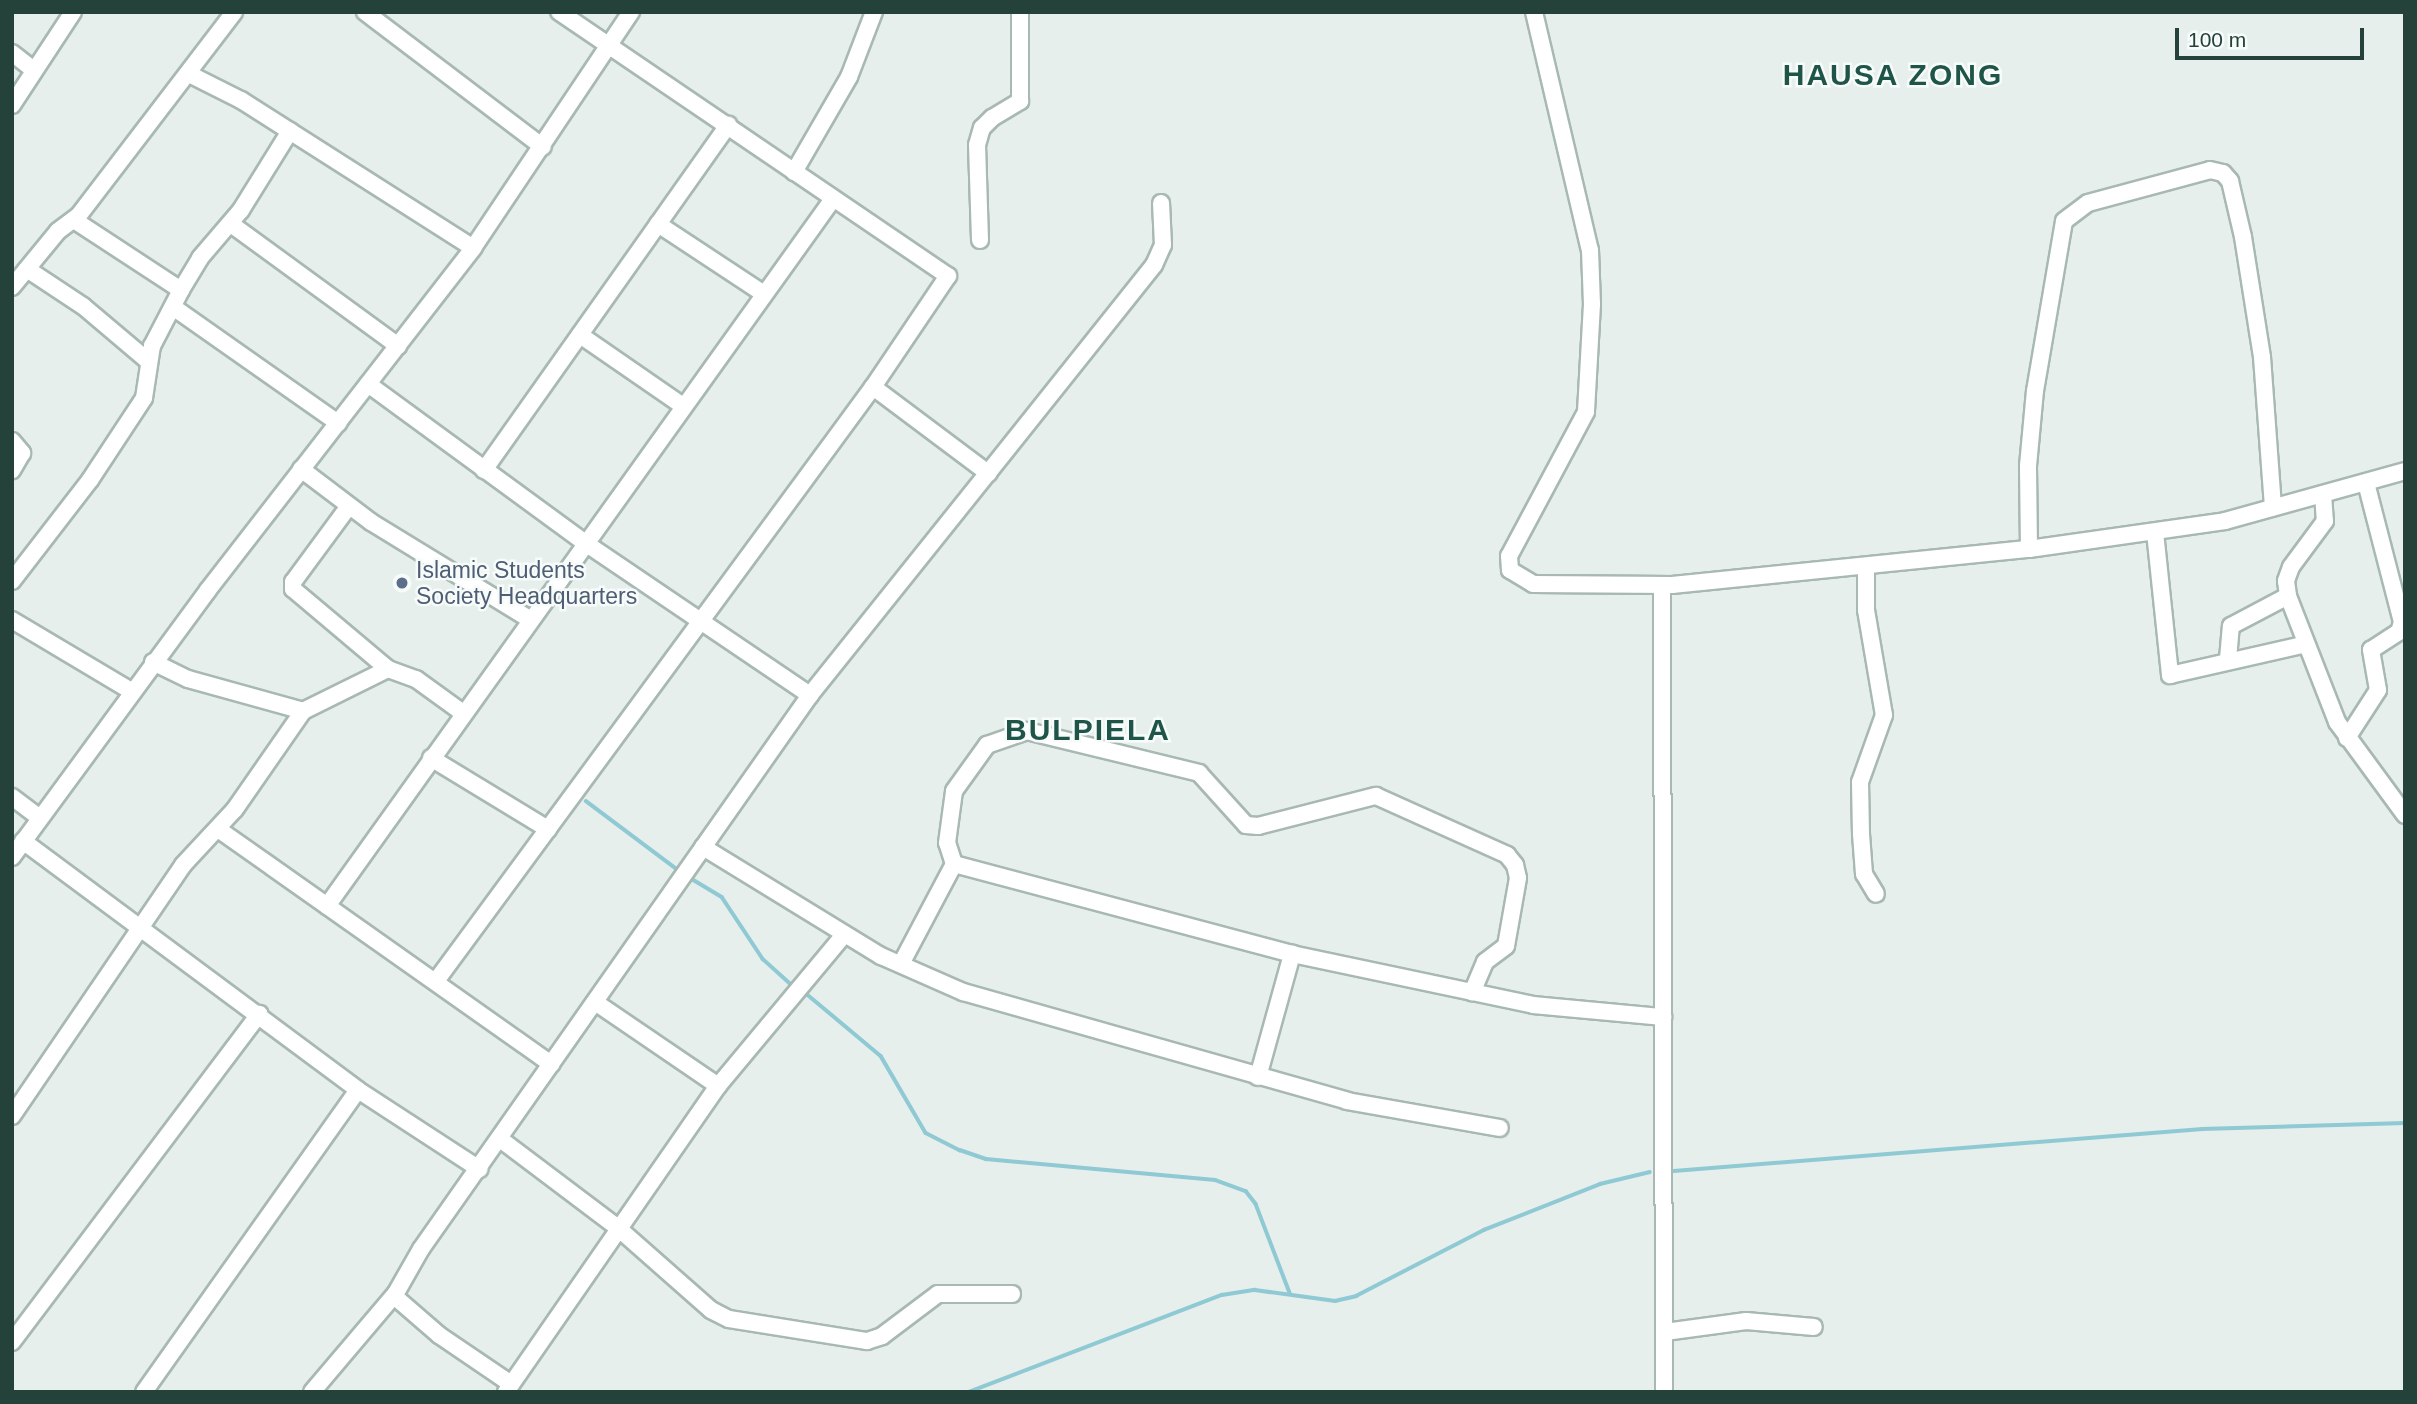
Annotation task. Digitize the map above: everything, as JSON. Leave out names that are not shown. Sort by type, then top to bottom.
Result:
[{"type":"street","points":[[12,105],[73,12]]},
{"type":"street","points":[[12,286],[58,232],[74,220],[189,74],[234,12]]},
{"type":"street","points":[[365,12],[543,147]]},
{"type":"street","points":[[436,981],[873,387],[948,276],[832,200],[728,125],[559,12]]},
{"type":"street","points":[[12,856],[131,691],[472,248],[543,147],[631,12]]},
{"type":"street","points":[[794,172],[849,77],[874,12]]},
{"type":"street","points":[[980,240],[976,145],[982,128],[992,118],[1020,102],[1020,12]]},
{"type":"street","points":[[1534,12],[1590,250],[1592,304],[1586,412],[1509,556],[1510,570],[1533,584],[1662,585],[2029,549],[2155,532],[2273,508],[2405,471]]},
{"type":"street","points":[[12,53],[34,70]]},
{"type":"street","points":[[189,74],[290,131],[472,248]]},
{"type":"street","points":[[484,470],[728,125]]},
{"type":"street","points":[[12,580],[90,480],[144,398],[149,361],[181,290],[201,258],[231,224],[290,131]]},
{"type":"street","points":[[2029,549],[2028,466],[2035,391],[2064,221],[2088,203],[2210,170],[2222,173],[2230,181],[2243,237],[2262,357],[2273,508]]},
{"type":"street","points":[[327,906],[584,542],[832,200]]},
{"type":"street","points":[[312,1392],[394,1296],[421,1249],[810,695],[1154,264],[1163,245],[1161,203]]},
{"type":"street","points":[[74,220],[181,290]]},
{"type":"street","points":[[231,224],[398,346]]},
{"type":"street","points":[[659,224],[764,294]]},
{"type":"street","points":[[27,269],[83,306],[149,361]]},
{"type":"street","points":[[173,306],[338,423]]},
{"type":"street","points":[[580,335],[683,406]]},
{"type":"street","points":[[368,384],[584,542],[702,619],[810,695]]},
{"type":"street","points":[[873,387],[988,473]]},
{"type":"street","points":[[12,442],[22,453],[12,470]]},
{"type":"street","points":[[301,469],[349,506],[529,619]]},
{"type":"street","points":[[2347,738],[2378,690],[2371,650],[2399,632],[2402,622],[2366,483]]},
{"type":"street","points":[[2323,495],[2325,522],[2291,567],[2286,581],[2288,596],[2326,699],[2347,738],[2405,815]]},
{"type":"street","points":[[349,506],[293,582],[293,589],[388,669],[416,678],[463,713]]},
{"type":"street","points":[[2155,532],[2170,675],[2228,659],[2271,655],[2306,644]]},
{"type":"street","points":[[1866,566],[1866,610],[1884,715],[1860,782],[1864,874],[1876,894]]},
{"type":"street","points":[[1662,585],[1664,1392]]},
{"type":"street","points":[[2228,659],[2231,626],[2288,596]]},
{"type":"street","points":[[12,620],[131,691]]},
{"type":"street","points":[[153,663],[188,679],[303,710]]},
{"type":"street","points":[[12,1116],[183,865],[218,829],[303,710],[388,669]]},
{"type":"street","points":[[901,964],[954,864],[947,843],[954,791],[987,745],[1027,731],[1199,773],[1246,825],[1258,826],[1376,796],[1507,855],[1515,865],[1518,878],[1506,946],[1485,962],[1472,992]]},
{"type":"street","points":[[431,758],[548,830]]},
{"type":"street","points":[[12,797],[40,818]]},
{"type":"street","points":[[218,829],[551,1064]]},
{"type":"street","points":[[23,841],[358,1090],[479,1169]]},
{"type":"street","points":[[703,847],[844,935],[963,992],[1348,1101],[1500,1128]]},
{"type":"street","points":[[954,864],[1292,954],[1533,1005],[1663,1017]]},
{"type":"street","points":[[394,1296],[439,1335],[509,1388],[718,1086],[844,935]]},
{"type":"street","points":[[1258,1077],[1292,954]]},
{"type":"street","points":[[595,1002],[718,1086]]},
{"type":"street","points":[[12,1342],[259,1014]]},
{"type":"street","points":[[144,1392],[358,1090]]},
{"type":"street","points":[[500,1139],[618,1228],[711,1310],[752,1324],[867,1341],[882,1336],[938,1294],[1012,1294]]},
{"type":"street","points":[[1665,1332],[1746,1321],[1814,1327]]},
{"type":"waterway","points":[[586,801],[677,869]]},
{"type":"waterway","points":[[692,879],[722,897],[763,959],[791,984]]},
{"type":"waterway","points":[[808,995],[881,1056],[926,1133],[960,1150],[986,1159],[1215,1180],[1246,1191],[1256,1204],[1290,1293]]},
{"type":"waterway","points":[[1674,1171],[2202,1129],[2405,1123]]},
{"type":"waterway","points":[[969,1392],[1222,1295],[1255,1290],[1335,1301],[1356,1296],[1484,1230],[1600,1184],[1650,1172]]},
{"type":"place","name":"Islamic Students Society Headquarters","points":[[402,583]]},
{"type":"district","name":"HAUSA ZONG","points":[[1893,75]]},
{"type":"district","name":"BULPIELA","points":[[1088,730]]}]
